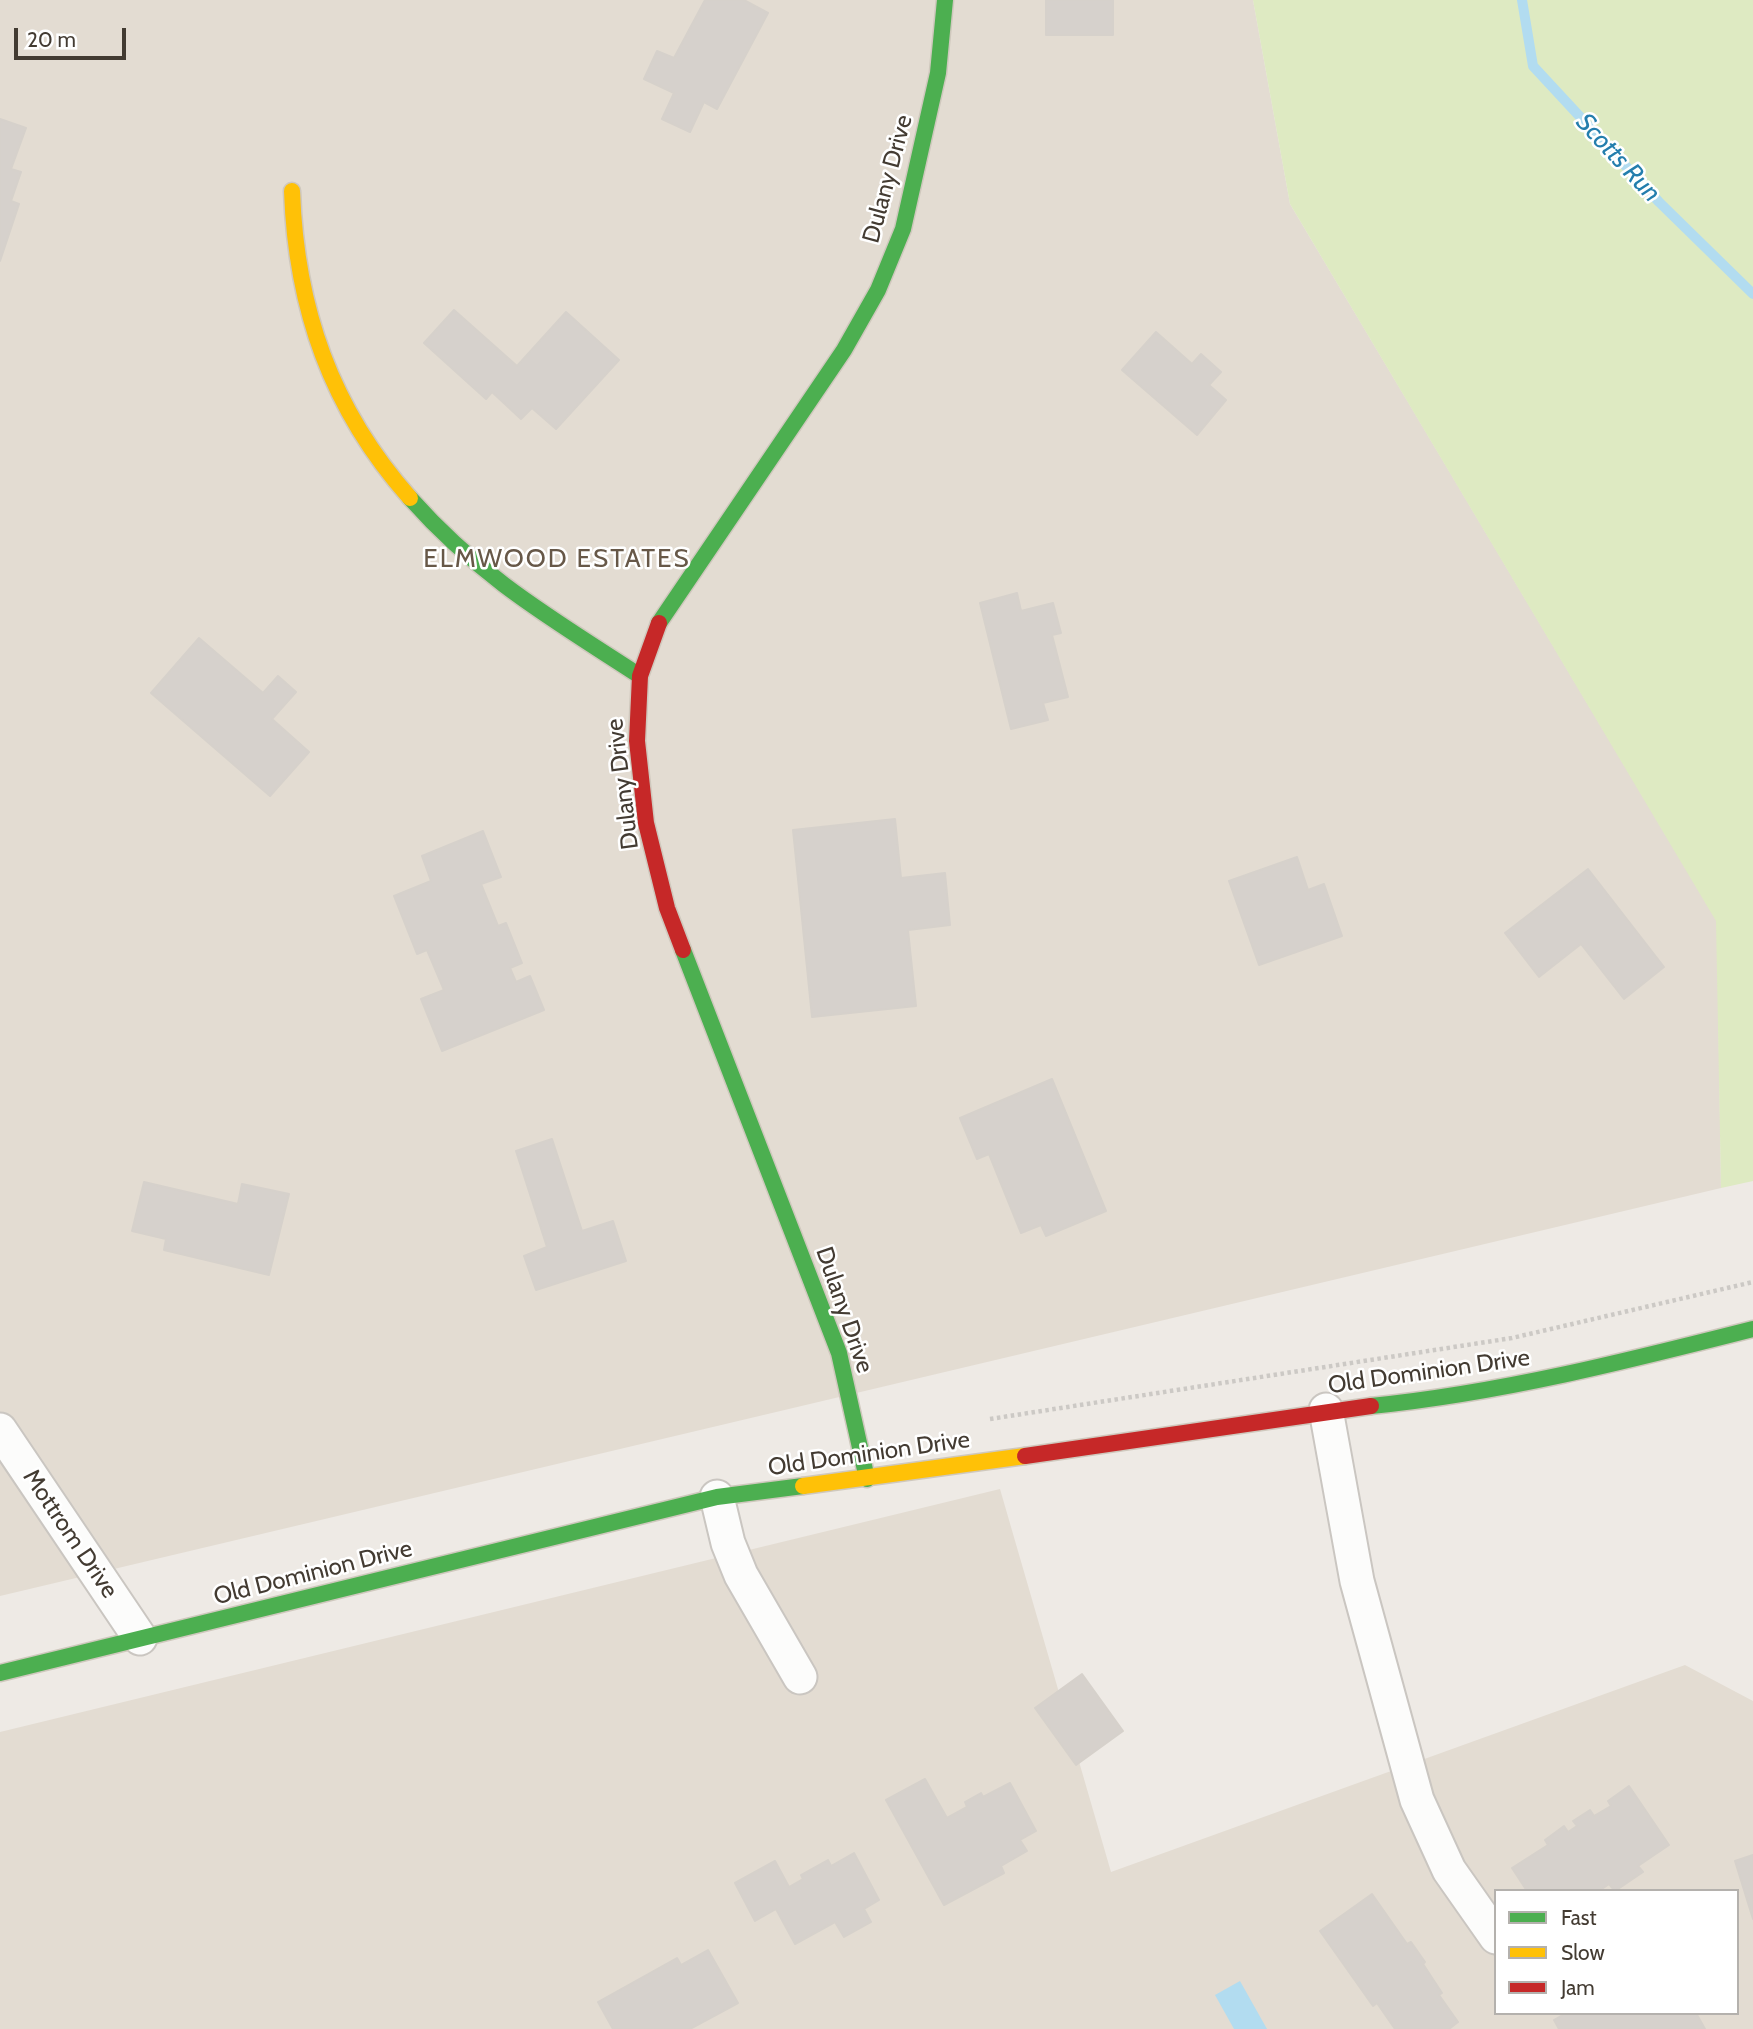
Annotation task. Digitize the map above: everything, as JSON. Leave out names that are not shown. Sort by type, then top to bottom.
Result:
[{"type":"street","name":"Dulany Drive","points":[[867,1479],[839,1353],[667,908],[646,823],[637,741],[640,676],[661,617],[844,350],[877,290],[903,229],[938,73],[945,0]]},
{"type":"street","points":[[292,191],[293,232],[303,297],[321,351],[353,418],[394,480],[444,536],[499,584],[640,676]]},
{"type":"street","name":"Old Dominion Drive","points":[[0,1673],[717,1497],[1187,1435],[1326,1410],[1420,1401],[1581,1372],[1753,1329]]},
{"type":"street","points":[[1326,1410],[1357,1581],[1417,1800],[1449,1870],[1494,1934]]},
{"type":"street","name":"Mottrom Drive","points":[[0,1430],[140,1638]]},
{"type":"street","points":[[717,1497],[728,1543],[741,1575],[800,1677]]},
{"type":"path","points":[[981,1421],[1512,1338],[1753,1282]]},
{"type":"shaded area","points":[[0,0],[1253,0],[1290,204],[1717,921],[1721,1188],[0,1596]]},
{"type":"shaded area","points":[[1000,1489],[1111,1872],[1685,1665],[1753,1701],[1753,2029],[0,2029],[0,1732]]},
{"type":"green space","points":[[1253,0],[1753,0],[1753,1181],[1721,1188],[1716,921],[1290,204]]},
{"type":"water","points":[[1240,1981],[1267,2029],[1234,2029],[1215,1995]]},
{"type":"building","points":[[705,0],[744,0],[768,13],[717,109],[704,102],[690,132],[662,119],[674,93],[644,79],[657,51],[674,58]]},
{"type":"building","points":[[1046,0],[1113,0],[1113,35],[1046,35]]},
{"type":"building","points":[[0,119],[26,128],[11,169],[21,172],[11,201],[19,204],[0,261]]},
{"type":"building","points":[[454,310],[517,366],[566,312],[619,360],[556,429],[532,408],[521,419],[492,392],[486,399],[424,343]]},
{"type":"building","points":[[1156,332],[1192,364],[1201,354],[1221,372],[1209,385],[1226,400],[1197,435],[1122,370]]},
{"type":"building","points":[[1017,593],[1021,611],[1053,603],[1061,633],[1052,635],[1068,697],[1043,703],[1048,720],[1011,729],[980,603]]},
{"type":"building","points":[[199,638],[263,693],[278,676],[296,692],[272,719],[309,752],[270,796],[151,693]]},
{"type":"building","points":[[895,819],[901,878],[945,873],[950,925],[908,930],[916,1006],[812,1017],[793,830]]},
{"type":"building","points":[[483,831],[501,877],[481,884],[498,926],[506,923],[522,963],[510,968],[516,982],[530,976],[544,1010],[442,1051],[421,999],[444,990],[427,950],[417,954],[394,896],[431,881],[422,856]]},
{"type":"building","points":[[1297,857],[1308,890],[1324,884],[1342,936],[1259,965],[1229,881]]},
{"type":"building","points":[[1588,869],[1664,967],[1624,999],[1581,944],[1539,977],[1505,933]]},
{"type":"building","points":[[1052,1079],[1106,1211],[1046,1236],[1041,1225],[1021,1233],[989,1154],[977,1159],[960,1118]]},
{"type":"building","points":[[552,1139],[582,1231],[613,1221],[626,1261],[536,1290],[524,1256],[547,1247],[516,1151]]},
{"type":"building","points":[[144,1182],[238,1204],[242,1184],[289,1194],[269,1275],[164,1250],[166,1239],[132,1231]]},
{"type":"building","points":[[1082,1674],[1123,1731],[1076,1765],[1035,1708]]},
{"type":"building","points":[[925,1779],[947,1818],[967,1807],[965,1802],[981,1793],[983,1797],[1010,1783],[1036,1831],[1020,1840],[1027,1851],[1001,1866],[1004,1873],[944,1905],[886,1800]]},
{"type":"building","points":[[1629,1786],[1669,1845],[1638,1866],[1643,1872],[1618,1889],[1613,1889],[1609,1884],[1602,1889],[1526,1889],[1512,1868],[1548,1845],[1545,1840],[1564,1826],[1568,1832],[1577,1826],[1573,1821],[1590,1810],[1594,1816],[1611,1806],[1608,1801]]},
{"type":"building","points":[[854,1853],[879,1900],[864,1909],[871,1922],[844,1937],[835,1922],[795,1944],[776,1909],[755,1921],[735,1883],[775,1861],[789,1887],[803,1879],[801,1875],[828,1860],[831,1866]]},
{"type":"building","points":[[1753,1855],[1753,1919],[1735,1861]]},
{"type":"building","points":[[1372,1894],[1407,1944],[1411,1942],[1425,1962],[1423,1964],[1442,1993],[1439,1995],[1458,2022],[1449,2029],[1395,2029],[1377,2003],[1373,2006],[1320,1931]]},
{"type":"building","points":[[708,1950],[738,2003],[690,2029],[613,2029],[598,2002],[677,1958],[681,1965]]},
{"type":"building","points":[[1563,2015],[1697,2015],[1705,2029],[1559,2029],[1554,2020]]},
{"type":"waterway","name":"Scotts Run","points":[[1522,0],[1533,66],[1659,202],[1753,294]]},
{"type":"traffic: fast","points":[[659,623],[844,350],[878,290],[903,229],[938,73],[945,0]]},
{"type":"traffic: fast","points":[[410,498],[437,527],[491,575],[547,616],[640,676]]},
{"type":"traffic: fast","points":[[683,950],[839,1353],[867,1479]]},
{"type":"traffic: fast","points":[[1371,1406],[1516,1384],[1753,1329]]},
{"type":"traffic: fast","points":[[0,1673],[717,1497],[803,1486]]},
{"type":"traffic: slow","points":[[292,191],[301,276],[323,355],[339,393],[359,429],[382,464],[410,498]]},
{"type":"traffic: slow","points":[[803,1486],[1025,1456]]},
{"type":"traffic: jam","points":[[659,623],[640,676],[637,741],[646,823],[667,908],[683,950]]},
{"type":"traffic: jam","points":[[1025,1456],[1371,1406]]},
{"type":"district","name":"ELMWOOD ESTATES","points":[[557,559]]}]
